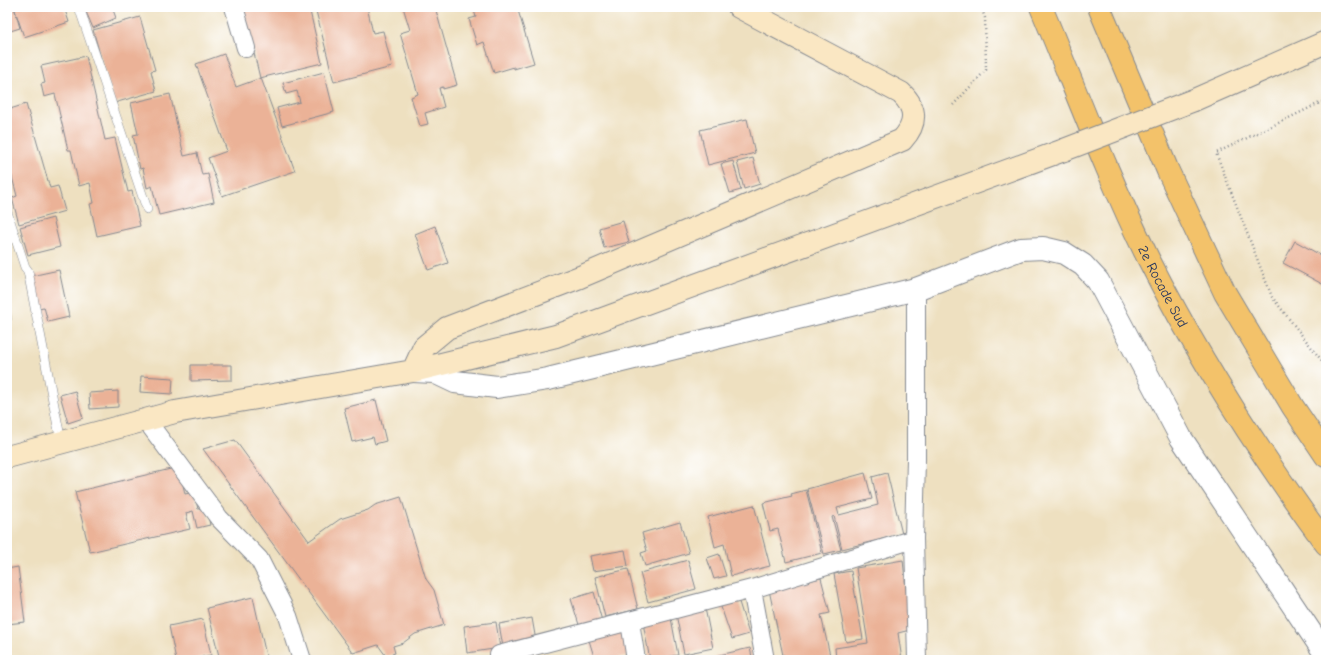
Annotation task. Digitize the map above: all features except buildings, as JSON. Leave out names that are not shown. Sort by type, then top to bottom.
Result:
[{"type":"highway","name":"2e Rocade Sud","points":[[1041,7],[1107,169],[1148,257],[1194,343],[1244,427],[1291,497],[1326,544]]},
{"type":"highway","points":[[1099,7],[1168,171],[1225,293],[1293,407],[1326,456]]},
{"type":"main road","points":[[413,371],[424,347],[447,328],[594,271],[902,140],[908,133],[914,116],[912,107],[901,93],[739,7]]},
{"type":"main road","points":[[7,457],[175,412],[413,371],[556,336],[1064,150],[1194,100],[1326,42]]},
{"type":"street","points":[[234,7],[246,48]]},
{"type":"street","points":[[413,371],[434,372],[455,382],[497,387],[548,379],[916,289],[1021,249],[1043,248],[1064,253],[1083,265],[1098,281],[1181,438],[1326,655]]},
{"type":"street","points":[[916,289],[916,459],[914,539],[917,660]]},
{"type":"street","points":[[146,420],[218,518],[259,559],[288,616],[302,660]]},
{"type":"street","points":[[499,655],[752,589],[914,539]]},
{"type":"street","points":[[752,589],[765,660]]},
{"type":"street","points":[[630,622],[636,660]]},
{"type":"lane","points":[[79,7],[148,209]]},
{"type":"lane","points":[[7,212],[25,267],[28,271],[61,442]]},
{"type":"path","points":[[953,105],[986,70],[986,18],[981,7]]},
{"type":"path","points":[[1326,100],[1216,153],[1272,297],[1326,366]]}]
